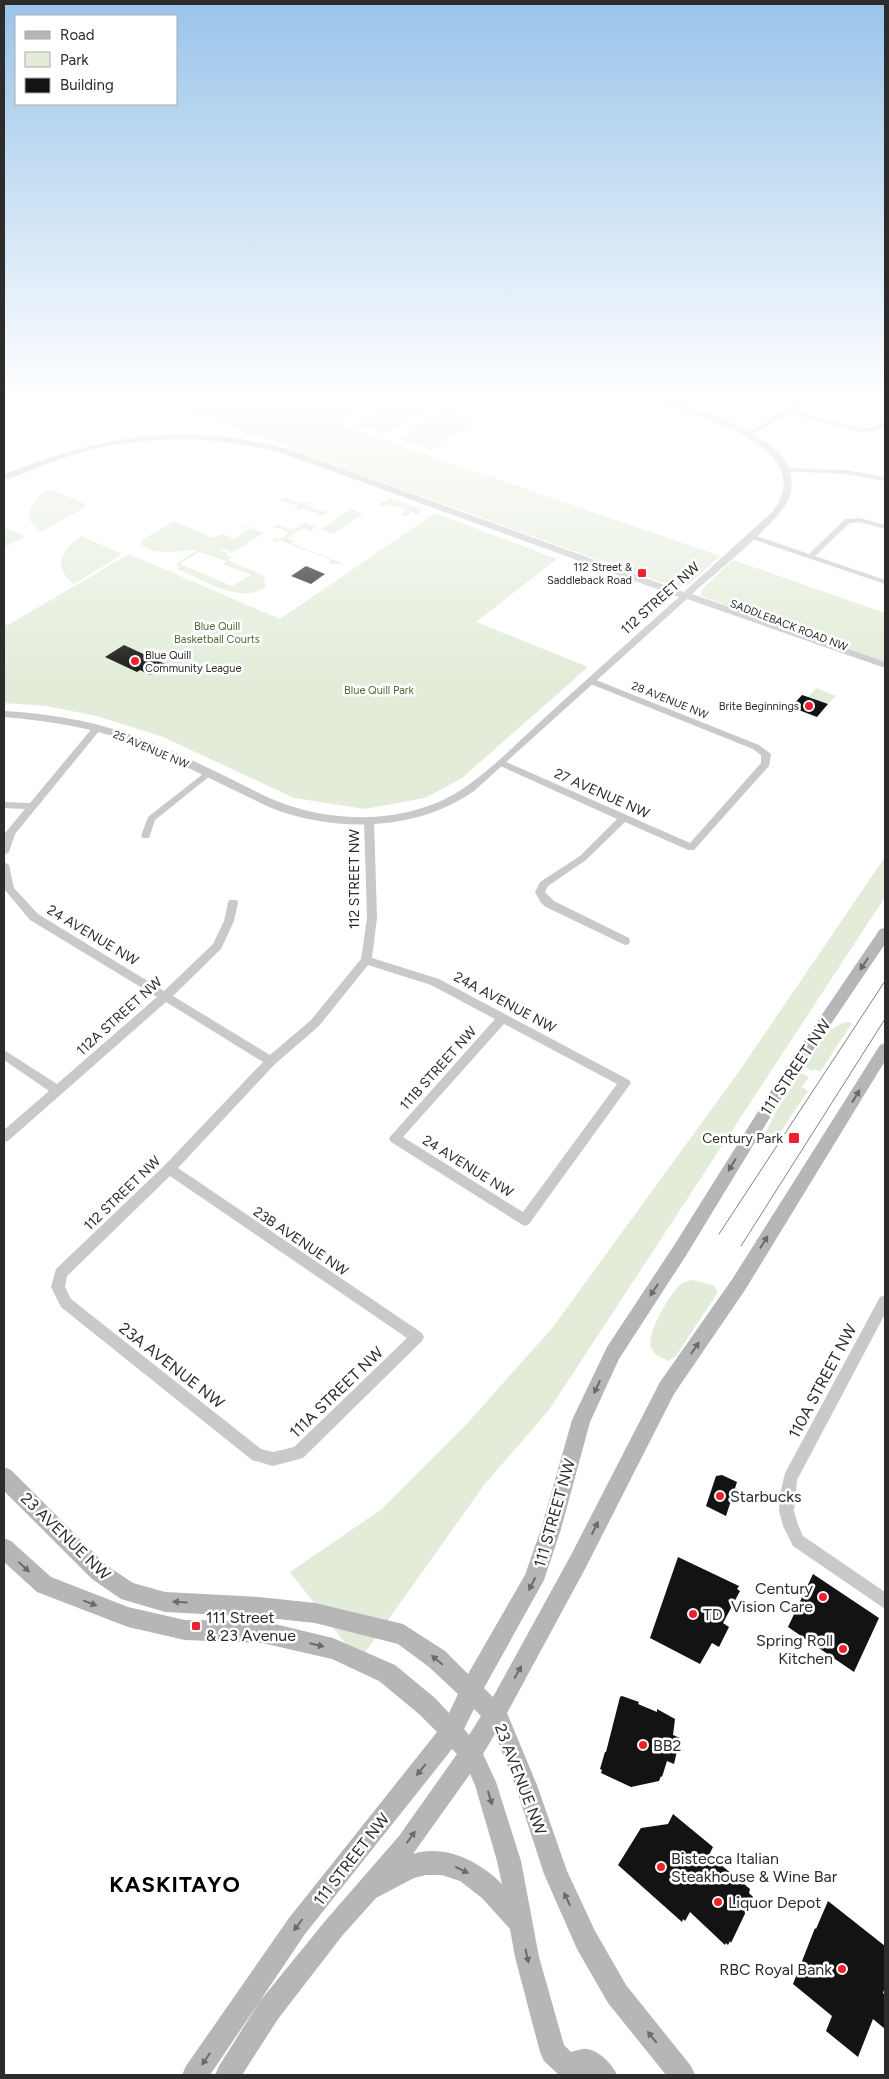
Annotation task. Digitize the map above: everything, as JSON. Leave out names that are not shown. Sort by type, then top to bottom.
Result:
[{"type":"main road","name":"111 STREET NW","points":[[195,2075],[297,1926],[451,1732],[472,1693],[478,1677],[534,1580],[551,1530],[581,1420],[612,1353],[681,1249],[779,1090],[885,933]]},
{"type":"main road","name":"111 STREET NW","points":[[228,2075],[269,2010],[334,1928],[407,1844],[471,1753],[495,1714],[578,1562],[667,1388],[739,1284],[885,1049]]},
{"type":"main road","name":"23 AVENUE NW","points":[[4,1477],[99,1572],[128,1592],[165,1602],[259,1607],[315,1613],[403,1635],[437,1659],[495,1714],[502,1724],[526,1785],[556,1874],[586,1940],[617,1994],[682,2075]]},
{"type":"main road","points":[[4,1548],[44,1586],[128,1617],[185,1630],[262,1632],[333,1648],[387,1673],[427,1706],[471,1753],[485,1782],[509,1861],[527,1957],[553,2052],[572,2071],[586,2061],[604,2075]]},
{"type":"main road","points":[[368,1890],[405,1870],[426,1863],[459,1866],[486,1884],[520,1923]]},
{"type":"street","name":"SADDLEBACK ROAD NW","points":[[404,494],[885,666]]},
{"type":"street","name":"112 STREET NW","points":[[58,1288],[61,1273],[169,1169],[271,1061],[315,1023],[366,960],[372,918],[369,820],[406,815],[445,803],[476,784],[773,516],[783,502],[785,494]]},
{"type":"street","points":[[810,557],[845,522],[853,519],[885,527]]},
{"type":"street","points":[[750,537],[885,582]]},
{"type":"street","name":"SADDLEBACK ROAD NW","points":[[685,596],[712,610],[885,675]]},
{"type":"street","name":"28 AVENUE NW","points":[[592,681],[756,747],[766,754],[766,764],[692,848]]},
{"type":"street","name":"25 AVENUE NW","points":[[4,714],[60,720],[98,728],[149,746],[295,812],[327,818],[369,820]]},
{"type":"street","points":[[4,852],[10,833],[98,728]]},
{"type":"street","name":"27 AVENUE NW","points":[[501,763],[692,848]]},
{"type":"street","name":"25 AVENUE NW","points":[[146,836],[151,820],[208,774]]},
{"type":"street","points":[[4,805],[31,806]]},
{"type":"street","points":[[623,818],[583,858],[544,884],[540,892],[550,904],[625,941]]},
{"type":"street","name":"24 AVENUE NW","points":[[4,865],[9,889],[34,917],[271,1061]]},
{"type":"street","name":"112A STREET NW","points":[[4,1137],[165,997],[217,946],[229,921],[233,903]]},
{"type":"street","name":"24A AVENUE NW","points":[[366,960],[434,982],[625,1083],[525,1220]]},
{"type":"street","name":"111B STREET NW","points":[[395,1138],[503,1018]]},
{"type":"street","points":[[4,1054],[58,1091]]},
{"type":"street","name":"24 AVENUE NW","points":[[395,1138],[525,1220]]},
{"type":"street","name":"23B AVENUE NW","points":[[169,1169],[417,1337]]},
{"type":"street","name":"23A AVENUE NW","points":[[58,1288],[66,1303],[257,1455],[274,1459]]},
{"type":"street","name":"110A STREET NW","points":[[883,1310],[790,1478],[786,1492],[786,1504],[791,1531],[798,1541],[885,1601]]},
{"type":"street","name":"111A STREET NW","points":[[274,1459],[298,1453],[417,1337]]},
{"type":"green space","points":[[61,494],[86,504],[85,507],[41,532],[29,520],[29,515],[34,502],[41,495]]},
{"type":"green space","points":[[416,494],[541,494],[720,556],[688,585],[675,587]]},
{"type":"green space","points":[[288,495],[287,499],[302,504],[310,503],[307,506],[322,512],[327,510],[329,512],[316,518],[319,514],[303,508],[299,511],[295,508],[298,506],[282,501],[277,502]]},
{"type":"green space","points":[[390,498],[423,510],[417,514],[412,512],[405,517],[400,515],[407,510],[388,504],[383,507],[378,505]]},
{"type":"green space","points":[[351,509],[363,514],[333,534],[321,529]]},
{"type":"green space","name":"Blue Quill Park","points":[[435,513],[557,559],[476,622],[588,667],[462,778],[425,798],[365,809],[294,798],[163,737],[97,716],[46,706],[4,703],[4,624],[8,625],[129,554],[280,619]]},
{"type":"green space","points":[[174,521],[213,538],[223,534],[234,539],[250,529],[234,521],[263,533],[276,525],[293,530],[304,523],[316,527],[311,531],[303,528],[287,538],[294,541],[291,543],[344,564],[329,564],[331,560],[279,540],[276,542],[272,540],[273,538],[280,539],[288,533],[283,531],[283,529],[273,527],[232,553],[224,549],[221,551],[229,553],[227,555],[232,557],[228,560],[268,577],[253,572],[266,578],[264,582],[266,587],[256,592],[233,592],[178,569],[177,563],[198,550],[160,552],[146,548],[141,544],[142,540]],"holes":[[[199,552],[226,561],[223,564],[251,575],[232,586],[180,564]]]},
{"type":"green space","points":[[4,527],[25,536],[4,548]]},
{"type":"green space","points":[[81,536],[120,553],[120,556],[74,584],[67,578],[61,565],[64,553],[68,547]]},
{"type":"green space","points":[[733,560],[885,613],[885,663],[701,596],[701,590]]},
{"type":"green space","points":[[816,688],[836,696],[828,704],[808,697]]},
{"type":"green space","points":[[885,857],[885,897],[549,1410],[484,1485],[359,1661],[290,1572],[382,1509],[464,1427],[553,1327],[738,1073]]},
{"type":"green space","points":[[852,1023],[820,1072],[805,1067],[828,1033],[841,1024]]},
{"type":"green space","points":[[801,1073],[809,1077],[802,1087],[808,1091],[779,1134],[764,1144],[761,1142],[777,1110]]},
{"type":"green space","points":[[692,1280],[713,1285],[718,1292],[676,1356],[669,1361],[652,1350],[650,1344],[651,1336],[658,1317],[674,1292],[681,1284]]},
{"type":"building","points":[[306,566],[325,574],[311,584],[291,576]]},
{"type":"building","name":"Blue Quill Community League","points":[[124,645],[165,664],[150,675],[140,670],[137,672],[105,657]]},
{"type":"building","name":"Brite Beginnings","points":[[802,695],[828,704],[817,717],[791,707]]},
{"type":"building","name":"Starbucks","points":[[722,1475],[737,1482],[726,1516],[706,1506],[716,1476]]},
{"type":"building","name":"TD","points":[[678,1557],[739,1586],[737,1589],[740,1591],[723,1623],[729,1627],[719,1647],[712,1643],[700,1664],[650,1638]]},
{"type":"building","name":"Spring Roll Kitchen","points":[[813,1574],[879,1618],[854,1672],[788,1627]]},
{"type":"building","name":"BB2","points":[[620,1697],[639,1702],[638,1704],[657,1712],[657,1709],[675,1719],[673,1735],[680,1738],[674,1764],[667,1761],[659,1781],[631,1787],[601,1773],[602,1770],[600,1769]]},
{"type":"building","name":"Bistecca Italian Steakhouse & Wine Bar","points":[[673,1814],[713,1847],[709,1855],[750,1889],[749,1893],[753,1897],[731,1943],[730,1941],[728,1945],[726,1943],[725,1945],[690,1912],[685,1921],[683,1919],[682,1922],[618,1865],[641,1828],[668,1824]]},
{"type":"building","name":"RBC Royal Bank","points":[[828,1901],[885,1946],[885,1987],[883,1993],[885,1995],[885,2029],[873,2019],[858,2057],[826,2031],[832,2016],[793,1984]]},
{"type":"tram line","points":[[719,1234],[885,981]]},
{"type":"tram line","points":[[741,1246],[885,1019]]},
{"type":"place","name":"112 Street & Saddleback Road","points":[[642,573]]},
{"type":"place","name":"Blue Quill Community League","points":[[135,661]]},
{"type":"place","name":"Brite Beginnings","points":[[809,706]]},
{"type":"place","name":"Century Park","points":[[794,1138]]},
{"type":"place","name":"Starbucks","points":[[720,1496]]},
{"type":"place","name":"Century Vision Care","points":[[823,1597]]},
{"type":"place","name":"TD","points":[[693,1614]]},
{"type":"place","name":"111 Street & 23 Avenue","points":[[196,1626]]},
{"type":"place","name":"Spring Roll Kitchen","points":[[843,1649]]},
{"type":"place","name":"BB2","points":[[643,1745]]},
{"type":"place","name":"Bistecca Italian Steakhouse & Wine Bar","points":[[661,1867]]},
{"type":"place","name":"Liquor Depot","points":[[718,1902]]},
{"type":"place","name":"RBC Royal Bank","points":[[842,1969]]},
{"type":"district","name":"KASKITAYO","points":[[175,1884]]},
{"type":"park label","name":"Blue Quill Basketball Courts","points":[[217,632]]}]
